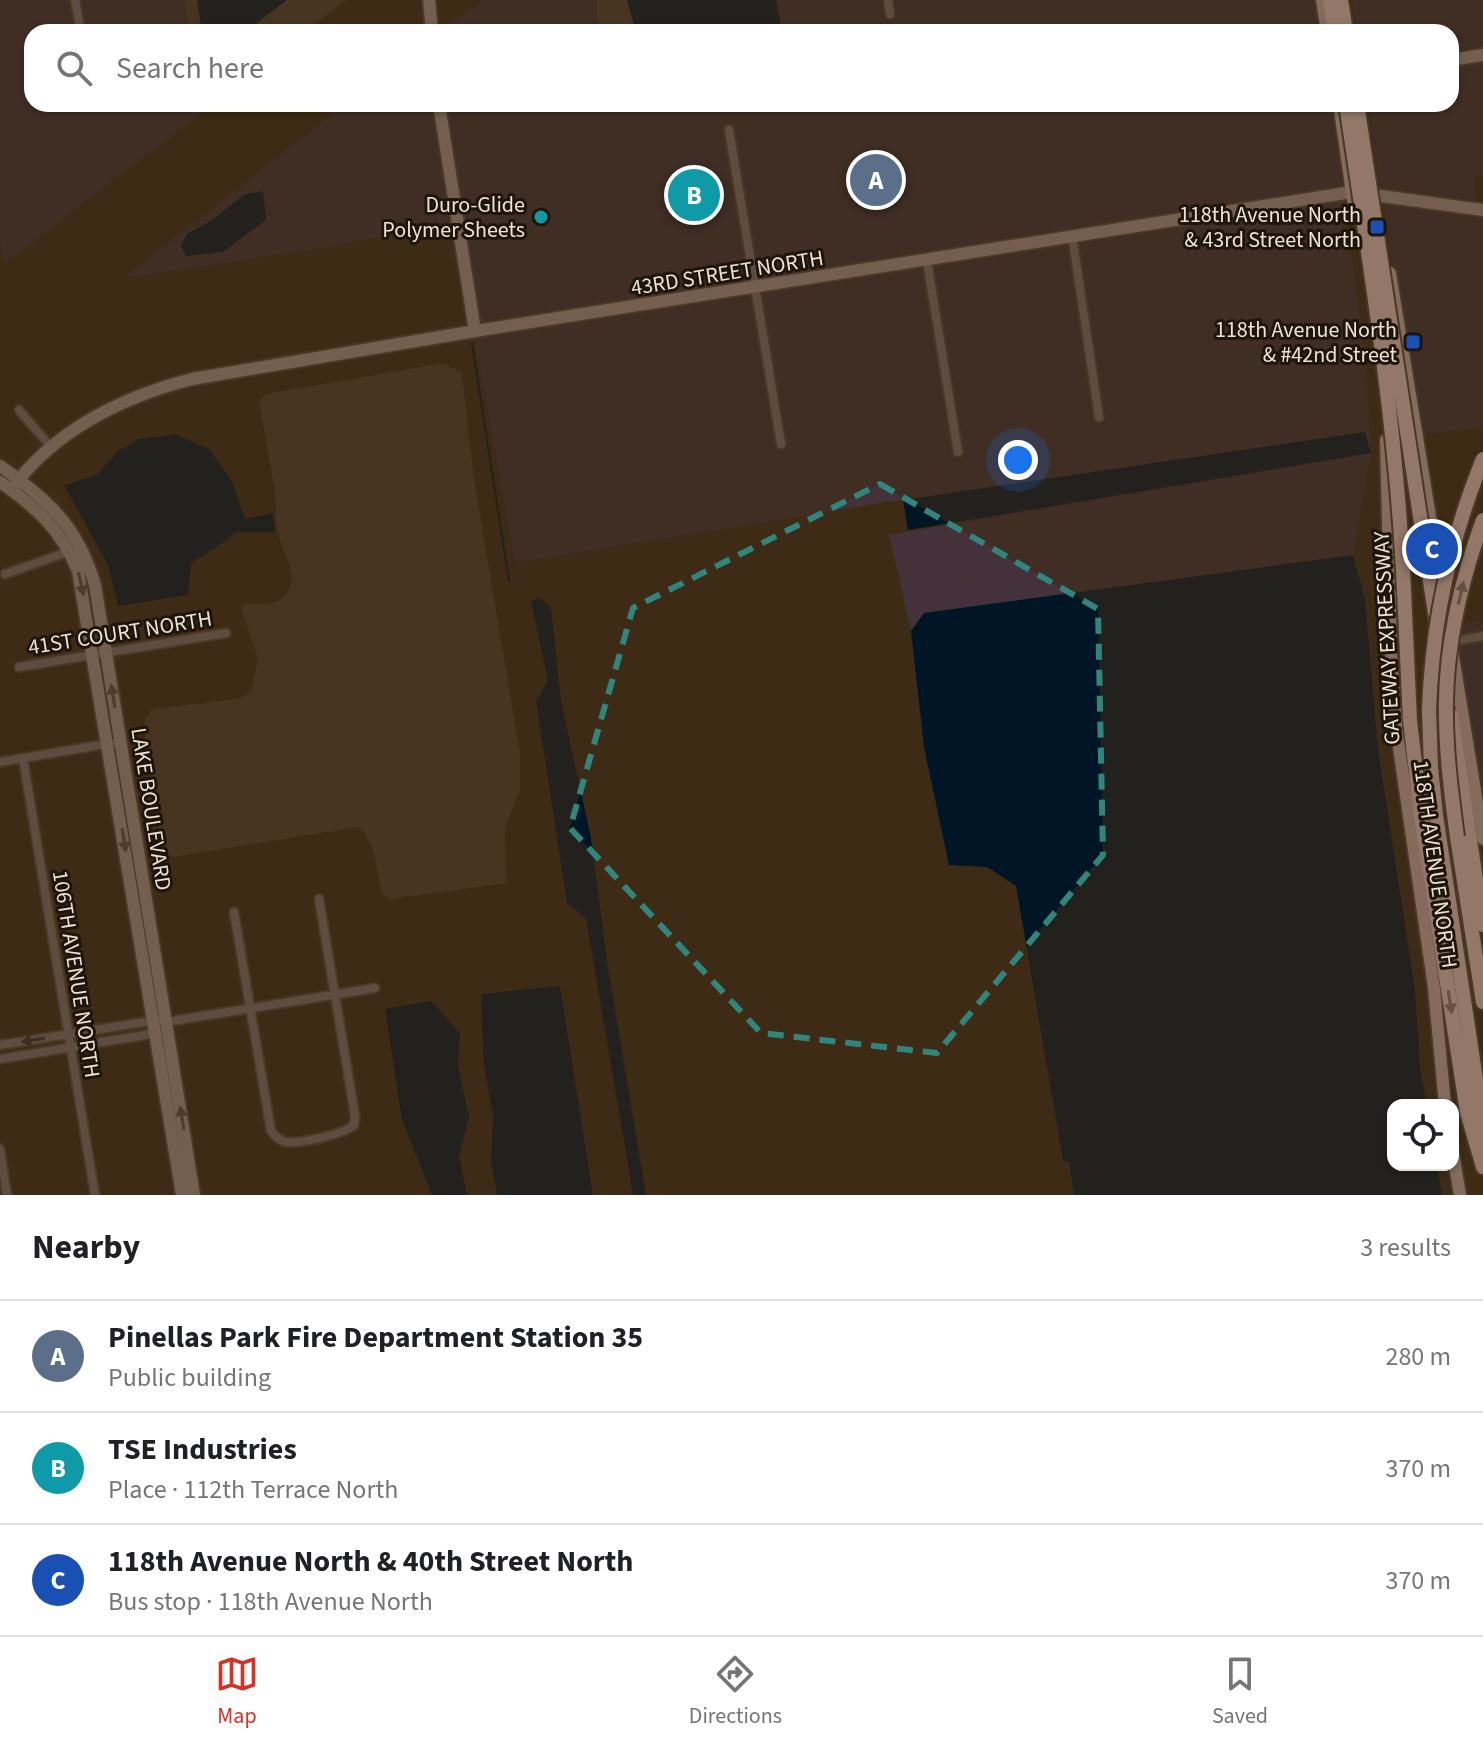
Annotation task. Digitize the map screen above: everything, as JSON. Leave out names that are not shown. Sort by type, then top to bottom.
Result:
[{"type":"highway","points":[[1330,0],[1334,24]]},
{"type":"highway","points":[[1344,0],[1348,24]]},
{"type":"highway","name":"GATEWAY EXPRESSWAY","points":[[1347,112],[1382,343],[1400,502],[1410,721],[1422,822],[1467,1112],[1483,1167]]},
{"type":"highway","name":"GATEWAY EXPRESSWAY","points":[[1361,112],[1483,925]]},
{"type":"highway","name":"GATEWAY EXPRESSWAY","points":[[1483,459],[1456,536],[1440,599],[1433,645],[1429,710],[1432,783],[1480,1106],[1483,1147]]},
{"type":"highway","points":[[1483,520],[1456,613],[1447,678],[1448,755],[1457,837],[1483,1002]]},
{"type":"main road","points":[[1322,0],[1326,24]]},
{"type":"main road","name":"118TH AVENUE NORTH","points":[[1340,112],[1386,420],[1390,639],[1396,727],[1434,988],[1444,1099]]},
{"type":"main road","points":[[1362,112],[1483,839]]},
{"type":"main road","points":[[1456,1171],[1460,1195]]},
{"type":"street","points":[[75,0],[80,24]]},
{"type":"street","points":[[429,0],[431,24]]},
{"type":"street","points":[[888,0],[890,14]]},
{"type":"street","points":[[1459,59],[1483,55]]},
{"type":"street","points":[[440,112],[475,331]]},
{"type":"street","points":[[729,130],[781,444]]},
{"type":"street","name":"43RD STREET NORTH","points":[[15,485],[50,446],[95,417],[173,384],[475,331],[1352,192],[1483,210]]},
{"type":"street","points":[[1072,235],[1099,417]]},
{"type":"street","points":[[927,261],[958,452]]},
{"type":"street","points":[[19,410],[50,446]]},
{"type":"street","name":"LAKE BOULEVARD","points":[[0,466],[35,508],[76,549],[95,585],[100,653],[114,742],[161,1025],[194,1195]]},
{"type":"street","name":"LAKE BOULEVARD","points":[[0,482],[15,485]]},
{"type":"street","points":[[5,574],[76,549]]},
{"type":"street","name":"41ST COURT NORTH","points":[[19,667],[226,633]]},
{"type":"street","points":[[1449,642],[1483,636]]},
{"type":"street","points":[[0,762],[114,742]]},
{"type":"street","name":"106TH AVENUE NORTH","points":[[23,758],[95,1195]]},
{"type":"street","points":[[234,912],[271,1131],[286,1142],[345,1132],[354,1125],[319,899]]},
{"type":"street","points":[[0,1059],[71,1048],[161,1025],[375,988]]},
{"type":"street","points":[[0,1045],[69,1034],[161,1025]]},
{"type":"street","name":"LAKE BOULEVARD","points":[[161,1025],[182,1195]]},
{"type":"street","points":[[0,1149],[7,1195]]},
{"type":"highlighted area","points":[[880,484],[1098,609],[1103,855],[937,1053],[761,1033],[570,828],[633,608]]},
{"type":"shaded area","points":[[0,0],[71,0],[75,24],[24,24],[24,112],[202,113],[4,264],[0,238]]},
{"type":"shaded area","points":[[80,0],[184,0],[188,24],[84,24]]},
{"type":"shaded area","points":[[184,0],[197,0],[201,24],[188,24]]},
{"type":"shaded area","points":[[287,0],[346,0],[315,24],[256,24]]},
{"type":"shaded area","points":[[483,0],[597,0],[600,24],[449,24]]},
{"type":"shaded area","points":[[597,0],[627,0],[634,24],[600,24]]},
{"type":"shaded area","points":[[776,0],[884,0],[887,18],[895,16],[893,0],[1318,0],[1321,24],[780,24]]},
{"type":"shaded area","points":[[1352,0],[1483,0],[1483,51],[1459,55],[1459,24],[1356,24]]},
{"type":"shaded area","points":[[1483,59],[1483,175],[1473,177],[1477,205],[1381,194],[1369,112],[1459,112],[1459,63]]},
{"type":"shaded area","points":[[335,112],[436,112],[453,223],[322,248],[124,278]],"holes":[[[245,194],[234,242],[223,252],[186,256],[187,234],[212,220]]]},
{"type":"shaded area","points":[[444,112],[1332,112],[1343,190],[759,283],[732,125],[724,127],[750,284],[478,327]]},
{"type":"shaded area","points":[[1344,198],[1365,352],[1371,453],[1353,555],[925,613],[911,631],[889,535],[1370,453],[1365,432],[880,503],[515,563],[474,335],[751,292],[778,448],[786,447],[760,291],[924,265],[955,456],[963,455],[932,264],[1068,240],[1096,421],[1104,420],[1077,238]]},
{"type":"shaded area","points":[[1383,202],[1483,214],[1483,427],[1420,435]]},
{"type":"shaded area","points":[[444,363],[462,374],[474,480],[520,753],[520,790],[505,827],[506,883],[390,899],[383,894],[369,839],[358,827],[173,857],[168,855],[162,848],[145,743],[145,718],[153,709],[237,699],[251,692],[258,659],[242,611],[243,604],[268,604],[280,600],[291,584],[291,570],[278,532],[275,493],[259,401],[266,394]]},
{"type":"shaded area","points":[[1479,621],[1483,632],[1456,637],[1458,624]]},
{"type":"shaded area","points":[[1483,640],[1483,811],[1455,645]]},
{"type":"water","points":[[197,0],[287,0],[256,24],[201,24]]},
{"type":"water","points":[[627,0],[776,0],[780,24],[634,24]]},
{"type":"water","points":[[263,191],[266,220],[223,252],[186,256],[181,246],[187,234],[212,220],[245,194]]},
{"type":"water","points":[[1365,432],[1371,453],[908,530],[903,500]]},
{"type":"water","points":[[175,434],[209,449],[233,483],[245,519],[273,513],[275,532],[236,532],[191,564],[188,595],[118,606],[108,565],[64,485],[97,475],[118,451],[139,439]]},
{"type":"water","points":[[1353,555],[1365,599],[1378,749],[1415,990],[1420,1068],[1426,1099],[1387,1099],[1387,1171],[1438,1171],[1442,1195],[1074,1195],[1069,1163],[1063,1160],[1016,886],[987,867],[949,865],[924,747],[911,631],[924,613]]},
{"type":"water","points":[[540,598],[551,607],[561,701],[591,838],[608,968],[646,1195],[633,1195],[586,918],[567,903],[536,701],[548,681],[531,601]]},
{"type":"water","points":[[560,986],[593,1195],[497,1195],[491,1162],[493,1116],[484,1065],[481,994]]},
{"type":"water","points":[[431,1001],[460,1033],[458,1066],[469,1117],[459,1157],[467,1195],[432,1195],[402,1120],[385,1009]]},
{"type":"waterway","points":[[472,343],[509,581]]},
{"type":"place","name":"Pinellas Park Fire Department Station 35","points":[[876,180]]},
{"type":"place","name":"TSE Industries","points":[[694,195]]},
{"type":"place","name":"Duro-Glide Polymer Sheets","points":[[541,217]]},
{"type":"place","name":"118th Avenue North & 43rd Street North","points":[[1377,227]]},
{"type":"place","name":"118th Avenue North & #42nd Street","points":[[1413,342]]},
{"type":"place","name":"118th Avenue North & 40th Street North","points":[[1432,549]]}]
